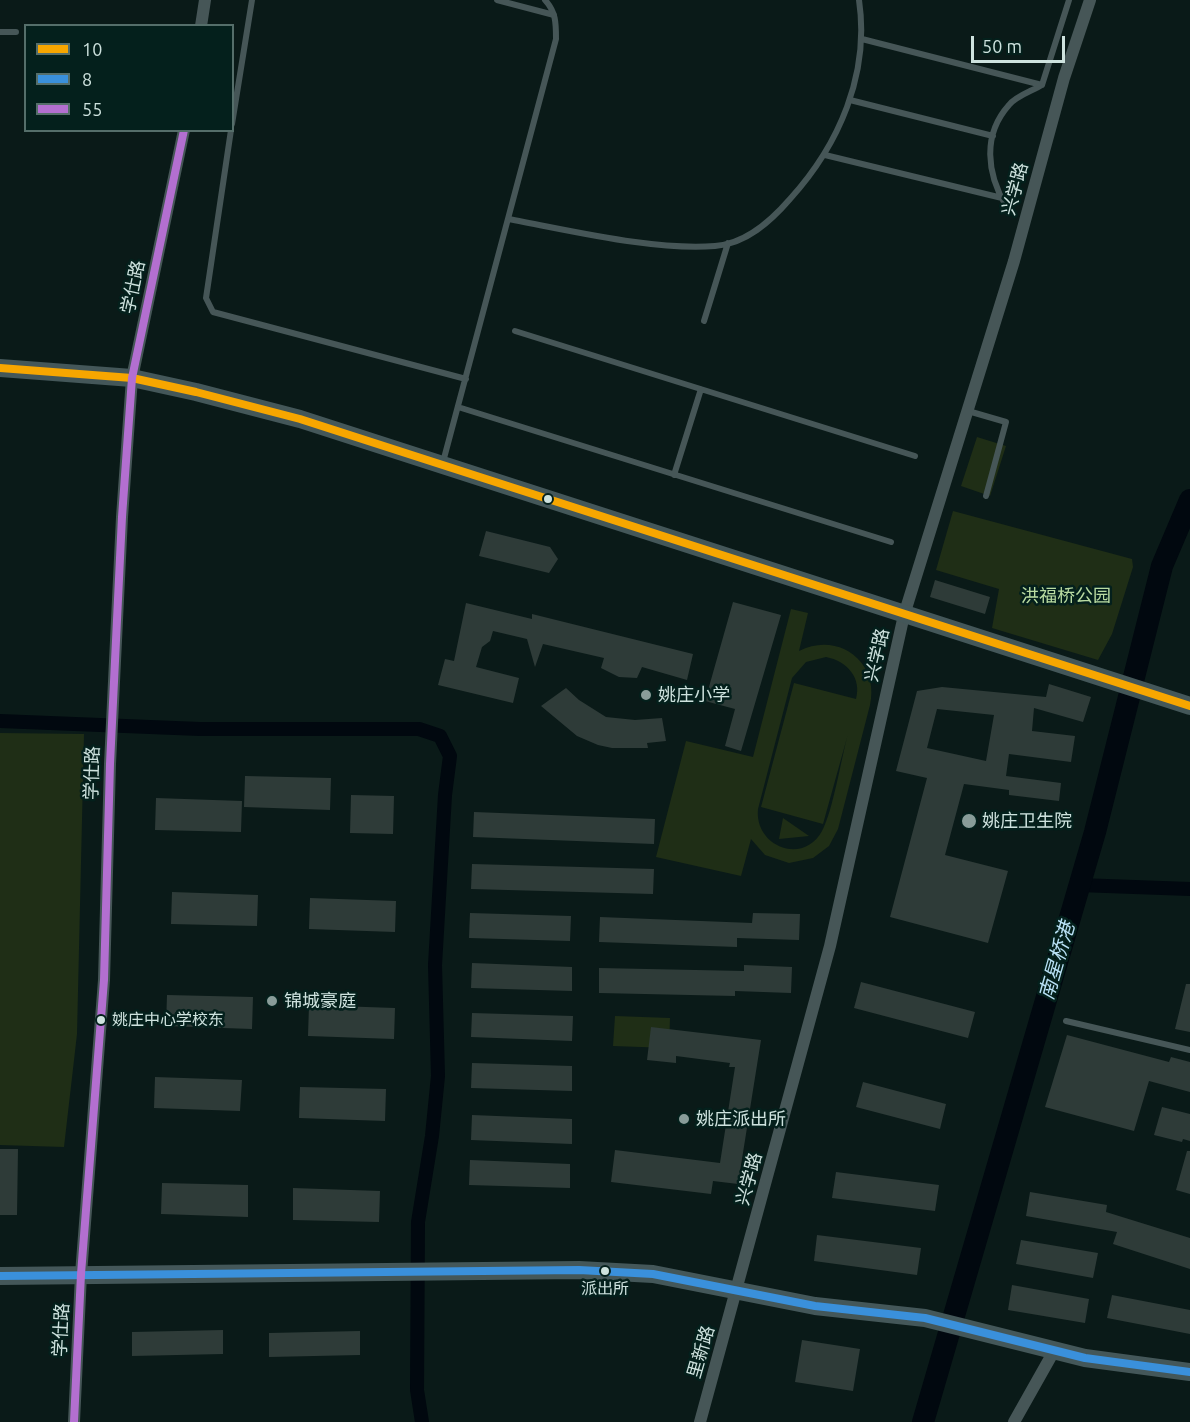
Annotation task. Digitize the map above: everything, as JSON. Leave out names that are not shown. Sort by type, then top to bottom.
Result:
[{"type":"street","points":[[201,24],[205,0]]},
{"type":"street","name":"兴学路","points":[[737,1291],[830,946],[904,615],[1090,0]]},
{"type":"street","name":"学仕路","points":[[74,1422],[81,1274],[104,980],[110,764],[132,378],[184,132]]},
{"type":"street","points":[[0,368],[132,378],[300,419],[1190,706]]},
{"type":"street","points":[[0,1276],[579,1270],[653,1274],[815,1306],[925,1318],[1054,1351],[1190,1372]]},
{"type":"street","name":"里新路","points":[[700,1422],[737,1291]]},
{"type":"street","points":[[1014,1422],[1054,1351]]},
{"type":"lane","points":[[234,112],[252,0]]},
{"type":"lane","points":[[497,0],[554,15]]},
{"type":"lane","points":[[442,465],[556,39],[554,15],[545,0]]},
{"type":"lane","points":[[508,219],[577,232],[680,246],[717,246],[741,240],[774,218],[825,155],[850,100],[857,74],[862,39],[859,0]]},
{"type":"lane","points":[[1006,206],[994,186],[990,170],[993,136],[1010,103],[1042,85],[1069,0]]},
{"type":"lane","points":[[0,32],[16,32]]},
{"type":"lane","points":[[862,39],[1042,85]]},
{"type":"lane","points":[[850,100],[993,136]]},
{"type":"lane","points":[[231,132],[206,298],[213,312],[466,379]]},
{"type":"lane","points":[[825,155],[1002,198]]},
{"type":"lane","points":[[704,321],[728,243]]},
{"type":"lane","points":[[515,331],[915,456]]},
{"type":"lane","points":[[674,475],[701,389]]},
{"type":"lane","points":[[458,407],[891,542]]},
{"type":"lane","points":[[967,411],[1006,422],[986,496]]},
{"type":"lane","points":[[1066,1021],[1190,1050]]},
{"type":"green space","points":[[977,437],[1006,446],[990,496],[961,486]]},
{"type":"green space","name":"洪福桥公园","points":[[953,511],[1132,559],[1133,567],[1112,634],[1098,660],[992,628],[999,589],[936,570]]},
{"type":"green space","points":[[791,609],[808,613],[799,651],[813,646],[828,645],[841,648],[862,663],[871,689],[870,705],[838,829],[829,846],[813,858],[789,863],[765,855],[751,839],[741,876],[656,857],[686,741],[753,757]],"holes":[[[826,657],[846,667],[855,678],[856,699],[794,683],[761,807],[823,824],[848,734],[830,811],[822,831],[814,842],[803,848],[781,847],[764,833],[759,822],[758,809],[792,678],[806,662]]]},
{"type":"green space","points":[[0,733],[84,734],[77,1034],[64,1147],[0,1145]]},
{"type":"green space","points":[[783,818],[809,836],[779,839]]},
{"type":"green space","points":[[615,1016],[670,1018],[669,1048],[613,1046]]},
{"type":"building","points":[[486,531],[550,547],[558,559],[549,573],[479,556]]},
{"type":"building","points":[[935,580],[990,597],[985,614],[930,597]]},
{"type":"building","points":[[733,602],[781,615],[741,751],[725,746],[735,709],[705,701]]},
{"type":"building","points":[[466,603],[532,619],[532,614],[693,654],[687,680],[642,667],[637,678],[619,677],[601,668],[604,658],[543,644],[535,667],[527,639],[493,631],[490,641],[482,647],[476,667],[519,678],[513,703],[438,685],[445,659],[454,661]]},
{"type":"building","points":[[1049,684],[1091,697],[1083,722],[1034,708],[1032,731],[1075,736],[1071,762],[1009,754],[1006,776],[1061,783],[1059,801],[1009,795],[1009,790],[964,784],[945,855],[1008,871],[988,943],[890,917],[927,778],[896,771],[917,691],[942,687],[1046,697]],"holes":[[[937,709],[994,715],[986,761],[927,748]]]},
{"type":"building","points":[[566,688],[579,700],[606,717],[635,720],[662,718],[666,741],[647,743],[648,748],[612,748],[577,736],[541,706]]},
{"type":"building","points":[[245,776],[331,778],[330,810],[244,807]]},
{"type":"building","points":[[351,795],[394,796],[393,834],[350,833]]},
{"type":"building","points":[[156,798],[242,801],[241,832],[155,830]]},
{"type":"building","points":[[474,812],[655,819],[654,844],[473,837]]},
{"type":"building","points":[[472,864],[654,869],[653,894],[471,889]]},
{"type":"building","points":[[172,892],[258,895],[257,926],[171,924]]},
{"type":"building","points":[[310,898],[396,901],[395,932],[309,929]]},
{"type":"building","points":[[470,913],[571,916],[570,941],[469,938]]},
{"type":"building","points":[[753,913],[800,914],[799,940],[737,938],[737,947],[599,942],[600,917],[752,923]]},
{"type":"building","points":[[472,963],[572,967],[572,991],[471,988]]},
{"type":"building","points":[[744,965],[792,967],[791,993],[735,991],[735,996],[599,993],[599,968],[744,971]]},
{"type":"building","points":[[861,982],[975,1012],[968,1038],[854,1008]]},
{"type":"building","points":[[1186,984],[1190,984],[1190,1032],[1175,1029]]},
{"type":"building","points":[[167,995],[253,997],[252,1029],[166,1026]]},
{"type":"building","points":[[309,1005],[395,1008],[394,1039],[308,1036]]},
{"type":"building","points":[[472,1013],[573,1016],[572,1041],[471,1037]]},
{"type":"building","points":[[651,1027],[761,1040],[738,1184],[713,1181],[711,1194],[611,1182],[615,1150],[720,1163],[735,1067],[729,1067],[730,1063],[676,1056],[676,1063],[647,1060]]},
{"type":"building","points":[[1067,1035],[1169,1062],[1171,1057],[1190,1062],[1190,1092],[1149,1081],[1134,1131],[1045,1107]]},
{"type":"building","points":[[472,1063],[572,1066],[572,1091],[471,1088]]},
{"type":"building","points":[[155,1077],[242,1080],[240,1111],[154,1108]]},
{"type":"building","points":[[863,1082],[946,1104],[940,1129],[856,1107]]},
{"type":"building","points":[[300,1087],[386,1089],[385,1121],[299,1118]]},
{"type":"building","points":[[1162,1107],[1190,1114],[1190,1141],[1183,1139],[1182,1142],[1154,1135]]},
{"type":"building","points":[[472,1115],[572,1119],[572,1144],[471,1140]]},
{"type":"building","points":[[0,1149],[18,1149],[17,1215],[0,1215]]},
{"type":"building","points":[[1187,1151],[1190,1151],[1190,1194],[1176,1190]]},
{"type":"building","points":[[470,1160],[570,1164],[570,1188],[469,1185]]},
{"type":"building","points":[[836,1172],[939,1185],[935,1211],[832,1198]]},
{"type":"building","points":[[162,1183],[248,1185],[248,1217],[161,1214]]},
{"type":"building","points":[[293,1188],[380,1191],[379,1222],[293,1220]]},
{"type":"building","points":[[1030,1192],[1107,1205],[1106,1212],[1190,1238],[1190,1269],[1113,1244],[1117,1232],[1026,1216]]},
{"type":"building","points":[[817,1235],[921,1248],[917,1275],[814,1261]]},
{"type":"building","points":[[1021,1240],[1098,1253],[1093,1278],[1016,1264]]},
{"type":"building","points":[[1012,1285],[1089,1299],[1085,1323],[1008,1310]]},
{"type":"building","points":[[1112,1295],[1190,1310],[1190,1334],[1107,1318]]},
{"type":"building","points":[[223,1330],[223,1354],[132,1356],[132,1332]]},
{"type":"building","points":[[360,1331],[360,1355],[269,1357],[269,1333]]},
{"type":"building","points":[[802,1340],[860,1349],[853,1391],[795,1382]]},
{"type":"waterway","name":"南星桥港","points":[[923,1422],[1095,832],[1162,566],[1190,500]]},
{"type":"waterway","points":[[0,721],[200,729],[419,729],[440,736],[450,756],[445,795],[435,965],[438,1076],[432,1136],[418,1222],[417,1390],[422,1422]]},
{"type":"waterway","points":[[1079,885],[1190,889]]},
{"type":"transit line","name":"55","points":[[74,1422],[81,1274],[104,980],[110,764],[122,517],[132,378],[184,132]]},
{"type":"transit line","name":"10","points":[[0,368],[132,378],[300,419],[1190,706]]},
{"type":"transit line","name":"8","points":[[0,1276],[579,1270],[653,1274],[815,1306],[925,1318],[1085,1358],[1190,1372]]},
{"type":"place","name":"姚庄小学","points":[[646,695]]},
{"type":"place","name":"姚庄卫生院","points":[[969,821]]},
{"type":"place","name":"锦城豪庭","points":[[272,1001]]},
{"type":"place","name":"姚庄中心学校东","points":[[101,1020]]},
{"type":"place","name":"姚庄派出所","points":[[684,1119]]},
{"type":"place","name":"派出所","points":[[605,1271]]}]
